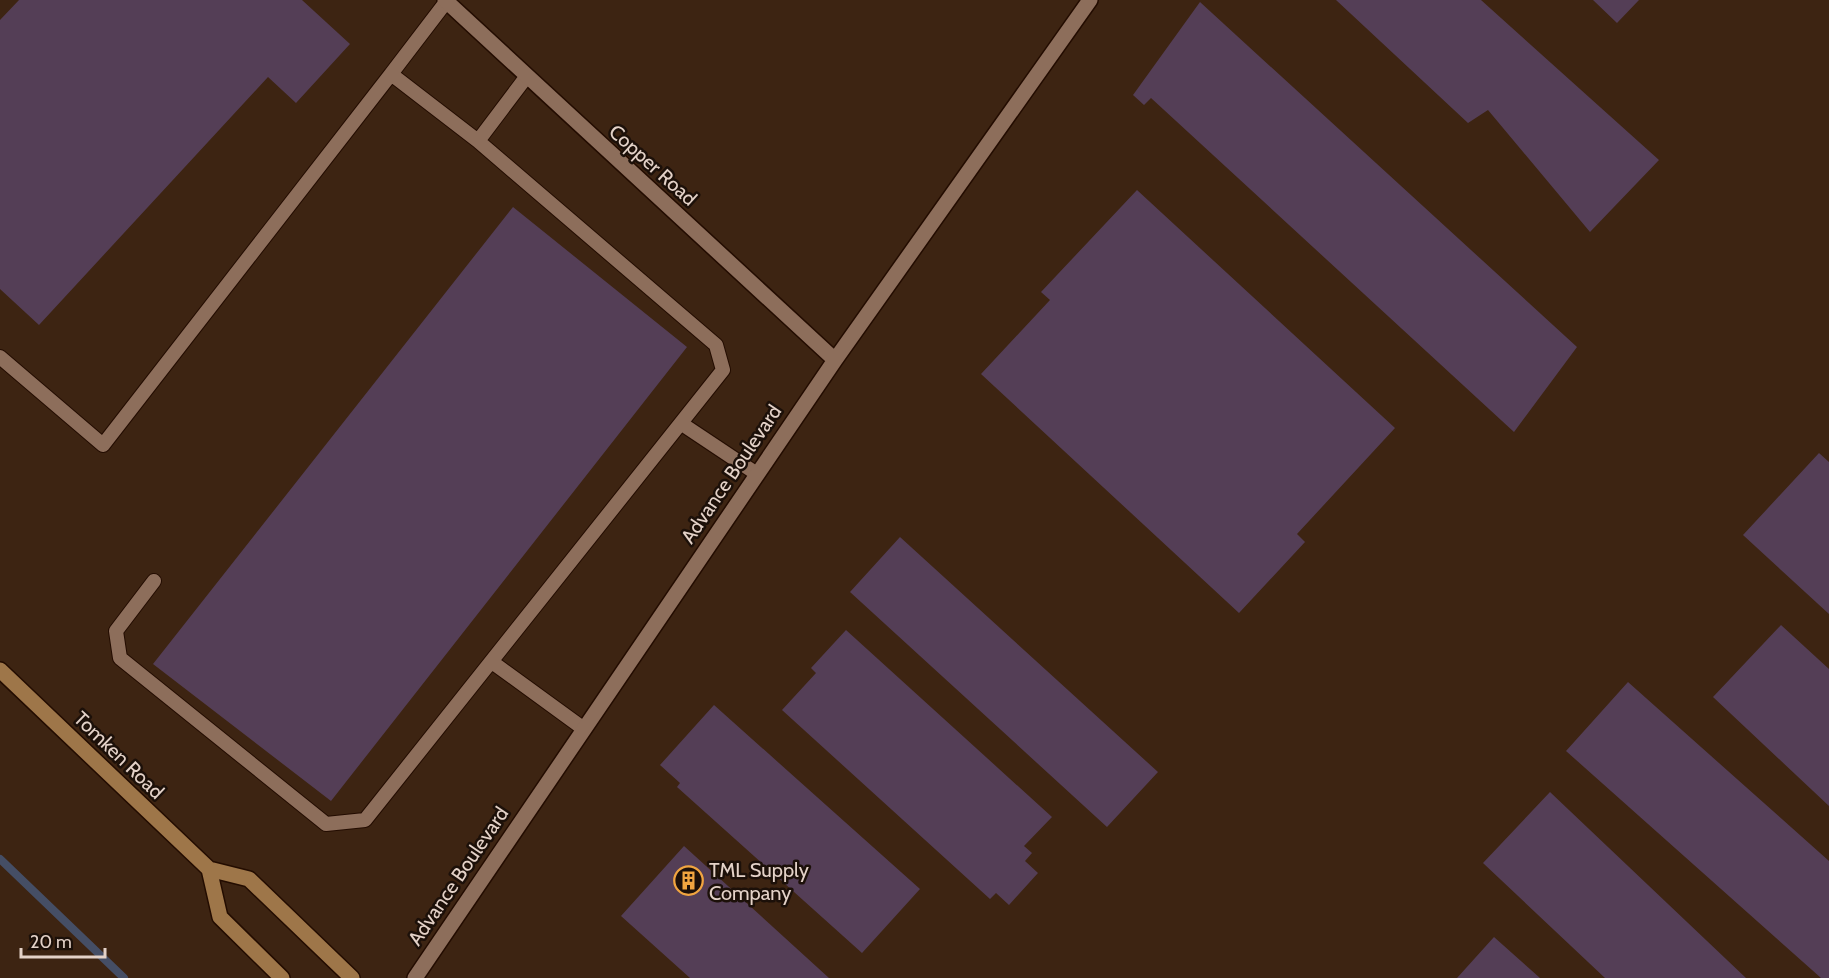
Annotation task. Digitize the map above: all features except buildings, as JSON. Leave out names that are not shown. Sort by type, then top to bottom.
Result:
[{"type":"main road","name":"Tomken Road","points":[[0,670],[209,869],[249,879],[352,978]]},
{"type":"main road","points":[[209,869],[220,917],[282,978]]},
{"type":"street","name":"Advance Boulevard","points":[[415,978],[835,360],[1090,0]]},
{"type":"street","name":"Copper Road","points":[[446,1],[835,360]]},
{"type":"lane","points":[[0,357],[103,446],[446,1]]},
{"type":"lane","points":[[154,581],[116,631],[120,658],[327,824],[365,820],[723,370],[716,345],[478,141],[391,74]]},
{"type":"lane","points":[[478,141],[526,76]]},
{"type":"lane","points":[[682,424],[757,474]]},
{"type":"lane","points":[[492,662],[584,729]]},
{"type":"waterway","points":[[0,859],[124,978]]},
{"type":"place","name":"TML Supply Company","points":[[688,881]]}]
